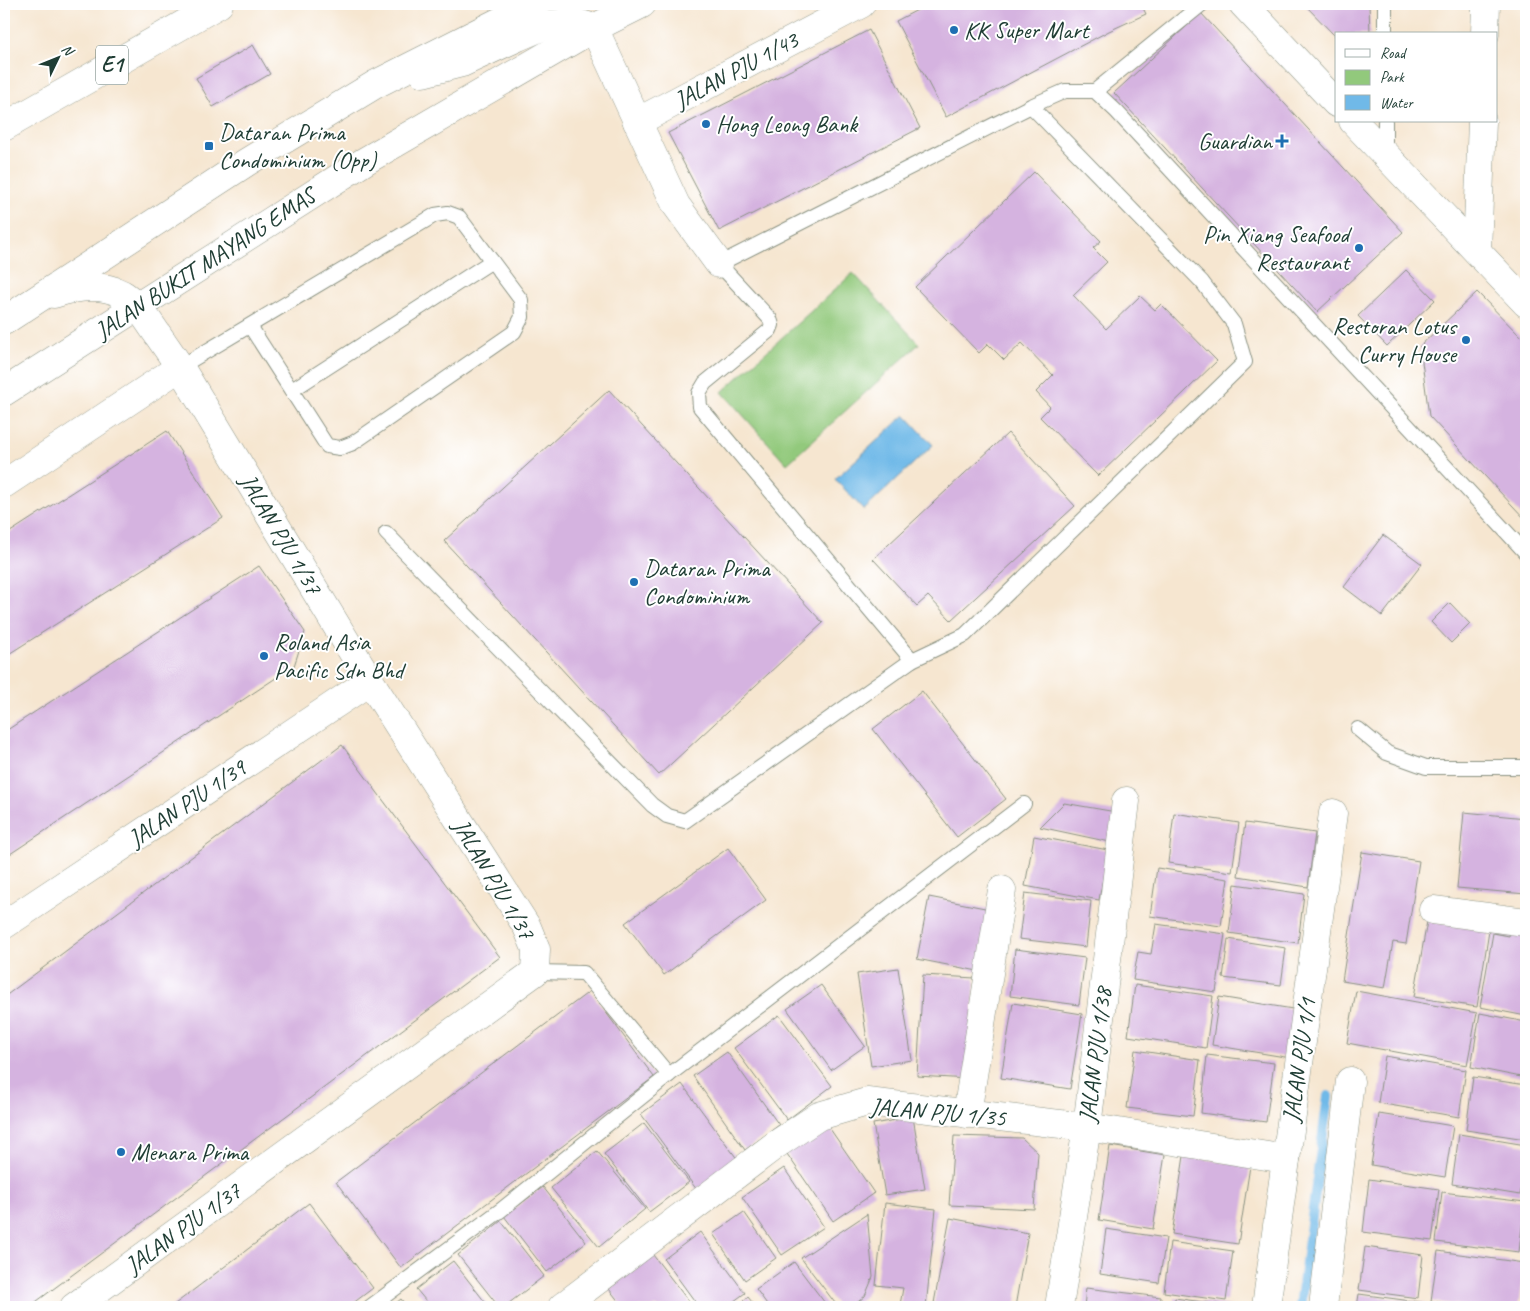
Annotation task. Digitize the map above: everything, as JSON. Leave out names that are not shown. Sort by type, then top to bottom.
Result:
[{"type":"main road","name":"E1","points":[[4,127],[219,4]]},
{"type":"main road","points":[[4,321],[246,162],[376,84],[534,4]]},
{"type":"main road","name":"JALAN BUKIT MAYANG EMAS","points":[[4,392],[596,16],[642,4]]},
{"type":"main road","name":"JALAN PJU 1/43","points":[[637,122],[861,4]]},
{"type":"main road","points":[[1243,4],[1335,102]]},
{"type":"main road","points":[[1485,32],[1486,4]]},
{"type":"main road","points":[[376,84],[462,63],[549,24],[574,22],[596,16],[637,122],[676,205],[720,264]]},
{"type":"main road","points":[[1354,122],[1526,303]]},
{"type":"main road","points":[[1476,252],[1482,122]]},
{"type":"main road","points":[[36,300],[64,291],[94,287],[105,288],[122,294],[138,306]]},
{"type":"main road","name":"JALAN PJU 1/37","points":[[74,1307],[535,972],[536,949],[527,927],[370,681],[180,367],[138,306]]},
{"type":"main road","points":[[4,484],[180,367]]},
{"type":"main road","name":"JALAN PJU 1/39","points":[[4,925],[370,681]]},
{"type":"main road","name":"JALAN PJU 1/38","points":[[1059,1307],[1087,1127],[1126,802]]},
{"type":"main road","name":"JALAN PJU 1/1","points":[[1266,1307],[1333,813]]},
{"type":"main road","points":[[967,1114],[1002,890]]},
{"type":"main road","points":[[1433,910],[1526,922]]},
{"type":"main road","points":[[1323,1307],[1350,1080]]},
{"type":"main road","name":"JALAN PJU 1/35","points":[[562,1307],[774,1146],[819,1116],[867,1102],[1087,1127],[1286,1159]]},
{"type":"lane","points":[[912,660],[700,406],[699,393],[706,383],[770,330],[772,325],[770,318],[720,264],[1065,90],[1095,90],[1202,4]]},
{"type":"lane","points":[[1385,4],[1385,32]]},
{"type":"lane","points":[[1095,90],[1526,553]]},
{"type":"lane","points":[[386,534],[652,805],[667,816],[685,821],[912,660],[965,634],[1245,362],[1234,324],[1202,282],[1031,106]]},
{"type":"lane","points":[[1385,122],[1385,155]]},
{"type":"lane","points":[[180,367],[435,215],[448,213],[459,217],[521,300],[522,318],[514,332],[353,444],[340,448],[327,446],[250,326]]},
{"type":"lane","points":[[292,390],[492,261]]},
{"type":"lane","points":[[1358,729],[1387,753],[1426,767],[1526,767]]},
{"type":"lane","points":[[370,1307],[501,1210],[669,1075],[1024,804]]},
{"type":"lane","points":[[535,972],[584,973],[669,1075]]},
{"type":"green space","points":[[853,273],[919,344],[787,464],[722,392]]},
{"type":"water","points":[[905,415],[933,445],[864,510],[835,479]]},
{"type":"building","points":[[929,4],[1141,4],[1146,14],[1109,31],[946,117],[896,21]]},
{"type":"building","points":[[1304,4],[1369,4],[1370,32],[1335,32],[1335,36]]},
{"type":"building","points":[[1201,13],[1403,232],[1317,312],[1114,93]]},
{"type":"building","points":[[869,30],[920,128],[719,231],[668,133]]},
{"type":"building","points":[[253,45],[270,74],[213,107],[196,78]]},
{"type":"building","points":[[1034,172],[1101,241],[1093,248],[1107,262],[1073,295],[1106,329],[1140,296],[1155,310],[1161,304],[1217,361],[1098,476],[1040,417],[1050,407],[1036,392],[1053,375],[1022,343],[1004,360],[988,344],[979,353],[915,287]]},
{"type":"building","points":[[1406,270],[1435,300],[1387,346],[1358,316]]},
{"type":"building","points":[[1477,292],[1526,342],[1526,520],[1429,416],[1420,346]]},
{"type":"building","name":"Dataran Prima Condominium","points":[[609,390],[823,623],[659,775],[444,541]]},
{"type":"building","points":[[167,431],[223,518],[4,657],[4,536]]},
{"type":"building","points":[[1008,433],[1075,506],[951,620],[928,596],[917,606],[873,559]]},
{"type":"building","points":[[1383,535],[1422,564],[1382,616],[1344,587]]},
{"type":"building","points":[[259,566],[305,632],[294,666],[4,858],[4,732]]},
{"type":"building","points":[[1450,603],[1470,624],[1451,643],[1431,622]]},
{"type":"building","points":[[922,691],[1006,799],[957,837],[873,729]]},
{"type":"building","name":"Menara Prima","points":[[342,745],[500,957],[29,1307],[4,1307],[4,997]]},
{"type":"building","points":[[1064,803],[1116,812],[1110,842],[1040,827]]},
{"type":"building","points":[[1464,812],[1526,818],[1526,894],[1457,888]]},
{"type":"building","points":[[1174,813],[1239,823],[1232,872],[1168,863]]},
{"type":"building","points":[[1245,823],[1315,833],[1308,887],[1238,876]]},
{"type":"building","points":[[1034,836],[1108,850],[1099,900],[1025,886]]},
{"type":"building","points":[[728,848],[766,900],[664,975],[625,923]]},
{"type":"building","points":[[1362,852],[1419,861],[1406,944],[1393,942],[1385,988],[1342,981]]},
{"type":"building","points":[[1157,868],[1228,879],[1221,926],[1150,916]]},
{"type":"building","points":[[1235,884],[1304,894],[1298,943],[1229,933]]},
{"type":"building","points":[[1025,893],[1091,901],[1086,947],[1019,939]]},
{"type":"building","points":[[929,897],[995,910],[983,972],[917,959]]},
{"type":"building","points":[[1427,921],[1489,931],[1477,1007],[1414,997]]},
{"type":"building","points":[[1512,922],[1526,925],[1526,1016],[1480,1007],[1493,933],[1509,936]]},
{"type":"building","points":[[1156,924],[1225,934],[1216,992],[1133,980],[1138,952],[1151,954]]},
{"type":"building","points":[[1228,939],[1286,948],[1281,985],[1223,978]]},
{"type":"building","points":[[1015,949],[1085,958],[1079,1005],[1010,996]]},
{"type":"building","points":[[898,968],[912,1060],[871,1066],[857,974]]},
{"type":"building","points":[[923,975],[975,978],[969,1079],[917,1076]]},
{"type":"building","points":[[821,985],[865,1046],[831,1070],[787,1009]]},
{"type":"building","points":[[1135,985],[1213,996],[1206,1048],[1128,1036]]},
{"type":"building","points":[[590,991],[654,1077],[401,1268],[336,1182]]},
{"type":"building","points":[[1356,991],[1477,1013],[1467,1065],[1347,1043]]},
{"type":"building","points":[[1219,997],[1299,1010],[1291,1058],[1212,1045]]},
{"type":"building","points":[[1013,1003],[1082,1014],[1070,1089],[1001,1078]]},
{"type":"building","points":[[1480,1013],[1526,1022],[1526,1078],[1471,1067]]},
{"type":"building","points":[[779,1015],[832,1086],[787,1120],[734,1048]]},
{"type":"building","points":[[1135,1050],[1200,1060],[1193,1116],[1127,1108]]},
{"type":"building","points":[[727,1052],[779,1125],[745,1150],[693,1076]]},
{"type":"building","points":[[1207,1055],[1274,1063],[1266,1122],[1201,1113]]},
{"type":"building","points":[[1385,1056],[1466,1070],[1459,1117],[1378,1103]]},
{"type":"building","points":[[1473,1077],[1526,1085],[1526,1139],[1466,1130]]},
{"type":"building","points":[[682,1084],[738,1160],[697,1190],[641,1114]]},
{"type":"building","points":[[1379,1114],[1453,1126],[1445,1177],[1371,1165]]},
{"type":"building","points":[[913,1117],[925,1189],[885,1195],[873,1124]]},
{"type":"building","points":[[644,1123],[689,1182],[649,1212],[604,1154]]},
{"type":"building","points":[[826,1123],[874,1193],[833,1221],[785,1151]]},
{"type":"building","points":[[1459,1134],[1526,1145],[1526,1159],[1520,1195],[1452,1184]]},
{"type":"building","points":[[954,1136],[1022,1138],[1038,1153],[1034,1209],[949,1205]]},
{"type":"building","points":[[1110,1146],[1165,1155],[1153,1229],[1099,1220]]},
{"type":"building","points":[[597,1151],[645,1209],[599,1247],[551,1188]]},
{"type":"building","points":[[1184,1156],[1250,1166],[1238,1244],[1172,1234]]},
{"type":"building","points":[[784,1168],[824,1227],[782,1255],[742,1197]]},
{"type":"building","points":[[1369,1179],[1439,1189],[1432,1241],[1363,1232]]},
{"type":"building","points":[[543,1187],[586,1242],[547,1272],[504,1216]]},
{"type":"building","points":[[1442,1192],[1525,1202],[1519,1252],[1436,1242]]},
{"type":"building","points":[[309,1203],[373,1288],[348,1307],[171,1307]]},
{"type":"building","points":[[885,1203],[936,1209],[926,1307],[900,1305],[903,1288],[876,1285]]},
{"type":"building","points":[[744,1212],[776,1258],[745,1280],[713,1234]]},
{"type":"building","points":[[867,1214],[873,1277],[865,1296],[852,1307],[838,1307],[801,1258]]},
{"type":"building","points":[[950,1218],[1028,1233],[1015,1307],[955,1307],[934,1303]]},
{"type":"building","points":[[501,1221],[544,1276],[504,1307],[499,1307],[458,1255]]},
{"type":"building","points":[[1106,1229],[1166,1238],[1159,1283],[1100,1274]]},
{"type":"building","points":[[700,1232],[745,1293],[726,1307],[699,1307],[664,1259]]},
{"type":"building","points":[[1170,1242],[1233,1251],[1226,1301],[1164,1292]]},
{"type":"building","points":[[1365,1247],[1423,1255],[1418,1298],[1359,1290]]},
{"type":"building","points":[[1438,1251],[1524,1263],[1518,1307],[1472,1307],[1431,1301]]},
{"type":"building","points":[[653,1255],[693,1307],[623,1307],[609,1289]]},
{"type":"building","points":[[453,1261],[489,1307],[431,1307],[416,1289]]},
{"type":"building","points":[[794,1262],[828,1307],[769,1307],[756,1289]]},
{"type":"building","points":[[1086,1288],[1161,1297],[1160,1307],[1084,1307]]},
{"type":"building","points":[[1359,1294],[1426,1303],[1425,1307],[1357,1307]]},
{"type":"building","points":[[748,1297],[756,1307],[735,1307]]},
{"type":"building","points":[[1175,1298],[1230,1306],[1230,1307],[1174,1307]]},
{"type":"building","points":[[401,1299],[407,1307],[391,1307]]},
{"type":"waterway","points":[[1300,1307],[1328,1096]]},
{"type":"place","name":"KK Super Mart","points":[[954,30]]},
{"type":"place","name":"Hong Leong Bank","points":[[706,124]]},
{"type":"place","name":"Guardian","points":[[1282,141]]},
{"type":"place","name":"Dataran Prima Condominium (Opp)","points":[[209,146]]},
{"type":"place","name":"Pin Xiang Seafood Restaurant","points":[[1359,248]]},
{"type":"place","name":"Restoran Lotus Curry House","points":[[1466,340]]},
{"type":"place","name":"Dataran Prima Condominium","points":[[634,582]]},
{"type":"place","name":"Roland Asia Pacific Sdn Bhd","points":[[264,656]]},
{"type":"place","name":"Menara Prima","points":[[121,1152]]}]
